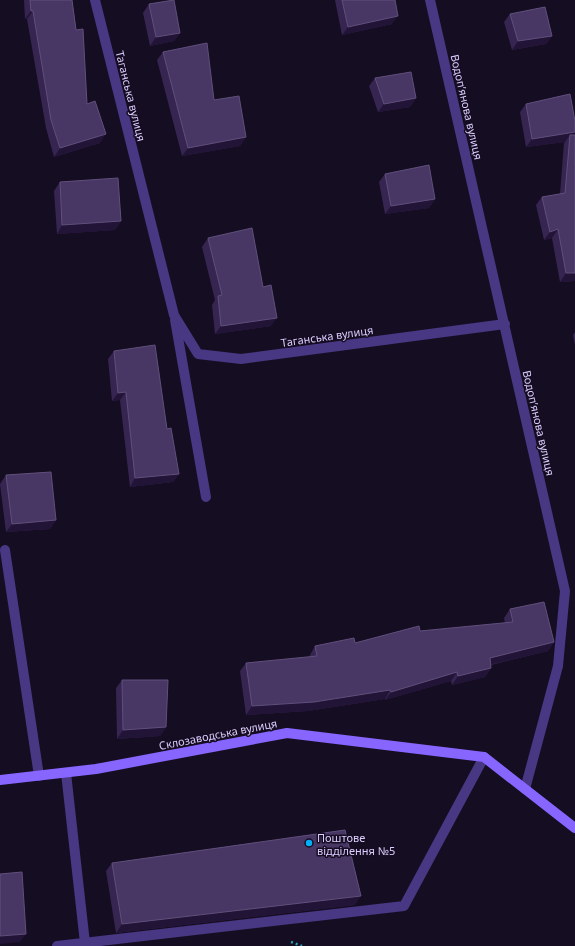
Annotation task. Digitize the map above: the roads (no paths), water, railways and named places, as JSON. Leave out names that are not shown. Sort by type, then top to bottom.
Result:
[{"type":"street","name":"Таганська вулиця","points":[[95,0],[174,314],[206,497]]},
{"type":"street","name":"Водоп’янова вулиця","points":[[430,0],[565,591],[558,666],[525,789]]},
{"type":"street","name":"Таганська вулиця","points":[[174,314],[198,354],[240,359],[505,324]]},
{"type":"street","points":[[5,550],[39,776]]},
{"type":"street","name":"Склозаводська вулиця","points":[[0,780],[96,769],[287,733],[484,758],[525,789]]},
{"type":"street","points":[[57,946],[404,906],[484,758]]},
{"type":"street","points":[[66,773],[85,943]]},
{"type":"street","points":[[525,789],[575,828]]},
{"type":"place","name":"Поштове відділення №5","points":[[309,843]]}]
